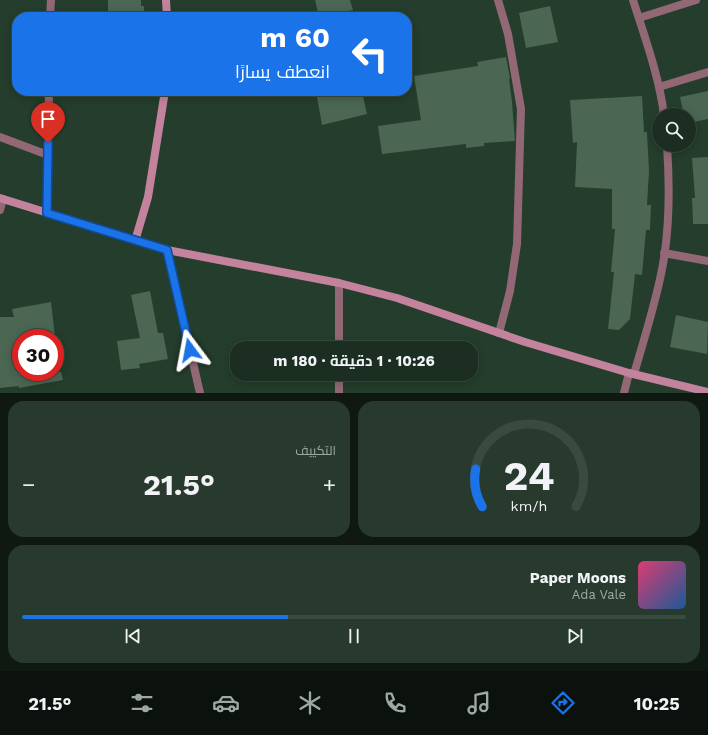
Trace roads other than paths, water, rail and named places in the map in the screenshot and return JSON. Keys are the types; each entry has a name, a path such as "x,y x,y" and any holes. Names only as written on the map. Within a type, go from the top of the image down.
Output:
{"street":[{"path":"50,0 50,12"},
{"path":"166,0 167,12"},
{"path":"498,0 508,34 521,109 517,244 510,291 499,333"},
{"path":"633,0 659,87 663,108"},
{"path":"639,18 696,0"},
{"path":"659,87 708,72"},
{"path":"47,213 49,96"},
{"path":"135,241 148,197 164,96"},
{"path":"0,137 48,156"},
{"path":"624,393 632,373 660,278 668,223 669,178 667,152"},
{"path":"0,210 2,199 167,250 339,283 397,298 499,333 632,373 708,392"},
{"path":"167,250 198,393"},
{"path":"664,253 708,261"},
{"path":"339,283 339,341"},
{"path":"339,381 339,393"}]}
